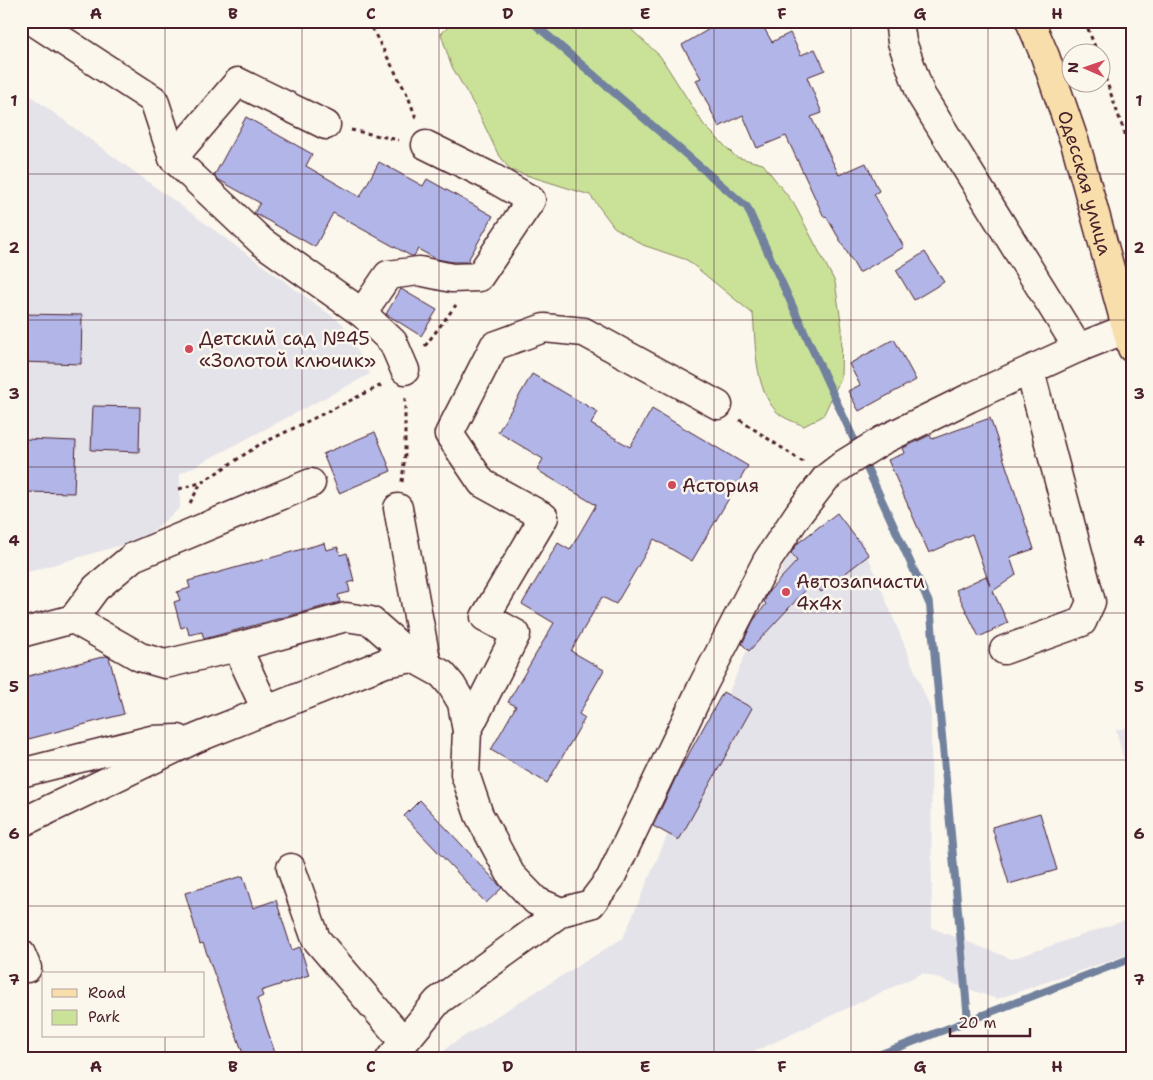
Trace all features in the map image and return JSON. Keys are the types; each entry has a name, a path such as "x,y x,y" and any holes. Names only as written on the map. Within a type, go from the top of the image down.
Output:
{"main road":[{"name":"Одесская улица","path":"1030,21 1045,56 1077,149 1129,338"}],"street":[{"path":"33,21 154,100 173,158 262,242 362,312 393,342 405,370"},
{"path":"898,21 902,42 921,95 1078,348"},
{"path":"173,158 238,82 326,125"},
{"path":"362,312 388,274 419,271 452,278 479,277 531,200 491,177 426,145"},
{"path":"467,731 516,634 485,617 544,517 482,483 449,434 494,346 544,328 584,332 718,405"},
{"path":"291,868 316,938 397,1050 438,1001 562,912 591,904 610,879 703,685 767,561 799,513 835,471 883,440 1078,348 1129,338"},
{"path":"1004,650 1082,622 1091,602 1030,370"},
{"path":"21,633 74,619 96,588 133,557 312,483"},
{"path":"398,508 420,622 420,662"},
{"path":"74,619 140,657 165,664 237,647 346,617 371,621 420,662 442,674 452,686 462,703 467,731 465,774 479,815 511,875 536,901 562,912"},
{"path":"237,647 266,710"},
{"path":"21,823 197,738 266,710 385,664 420,662"},
{"path":"21,773 151,740 197,738"}],"path":[{"path":"368,21 408,96 426,145"},
{"path":"1085,21 1093,42"},
{"path":"1110,91 1132,154"},
{"path":"326,125 426,145"},
{"path":"180,489 201,483 259,445 385,383 405,370 479,277"},
{"path":"398,508 405,454 405,370"},
{"path":"718,405 835,471"},
{"path":"170,541 201,483"}],"shaded area":[{"name":"Детский сад №45 «Золотой ключик»","path":"21,89 343,324 370,374 180,474 180,508 143,539 21,574"},
{"path":"861,539 931,710 932,928 1012,959 1132,918 1132,953 997,999 923,973 738,1059 436,1059 450,1045 623,938 788,555"},
{"path":"1132,726 1132,790 1116,730"}],"green space":[{"path":"454,21 622,21 660,56 704,125 736,157 763,164 794,204 835,282 842,328 841,378 823,416 804,426 785,418 776,411 769,401 760,378 757,365 753,314 687,260 643,245 614,227 590,195 510,170 497,152 478,112 451,65 441,34"}],"building":[{"path":"723,21 760,21 772,42 790,33 801,55 815,49 825,70 807,77 822,113 811,117 839,175 866,163 879,191 874,194 904,247 859,273 826,216 824,217 786,136 757,148 743,115 719,127 696,80 701,78 682,45"},
{"path":"246,117 312,154 306,166 360,197 379,162 423,186 427,179 493,216 467,262 436,259 418,249 414,256 411,256 333,213 315,247 254,213 260,203 214,176"},
{"path":"925,252 944,282 914,300 896,270"},
{"path":"401,289 437,310 421,336 386,314"},
{"path":"21,314 82,315 81,364 21,362"},
{"path":"894,339 916,380 859,411 848,391 860,385 849,364"},
{"path":"532,374 598,412 591,424 630,447 652,409 748,466 692,561 654,539 616,604 602,597 571,651 604,670 579,714 585,718 547,783 491,750 516,706 508,702 554,623 522,604 558,543 570,550 596,505 537,470 543,459 498,432"},
{"path":"93,406 140,407 139,452 91,450"},
{"path":"990,418 1034,549 1010,557 1016,575 993,591 1008,623 979,637 956,590 986,576 990,586 972,534 929,553 888,460 905,453 903,448 930,435 932,439"},
{"path":"375,432 391,471 339,493 323,454"},
{"path":"25,439 76,441 74,493 23,492"},
{"path":"837,513 869,555 821,592 813,582 749,651 742,644 753,621 766,604 764,602 769,591 797,561 791,553 798,543"},
{"path":"324,543 326,550 338,547 340,555 347,553 354,581 348,583 350,592 338,595 340,602 204,639 202,632 189,635 187,626 181,628 174,602 180,600 177,592 190,588 188,581"},
{"path":"106,656 109,657 124,714 21,741 21,678"},
{"path":"723,692 752,708 679,840 653,826 676,777"},
{"path":"420,800 502,888 486,903 404,816"},
{"path":"1040,813 1057,870 1009,884 992,827"},
{"path":"243,876 253,908 276,900 292,950 300,947 309,975 261,991 263,996 257,999 277,1059 245,1059 203,943 200,944 185,893"}],"waterway":[{"path":"531,21 747,207 930,605 968,1020"},
{"path":"868,1059 1132,958"}],"place":[{"name":"Детский сад №45 «Золотой ключик»","path":"189,349"},
{"name":"Астория","path":"672,485"},
{"name":"Автозапчасти 4х4х","path":"786,592"}]}
